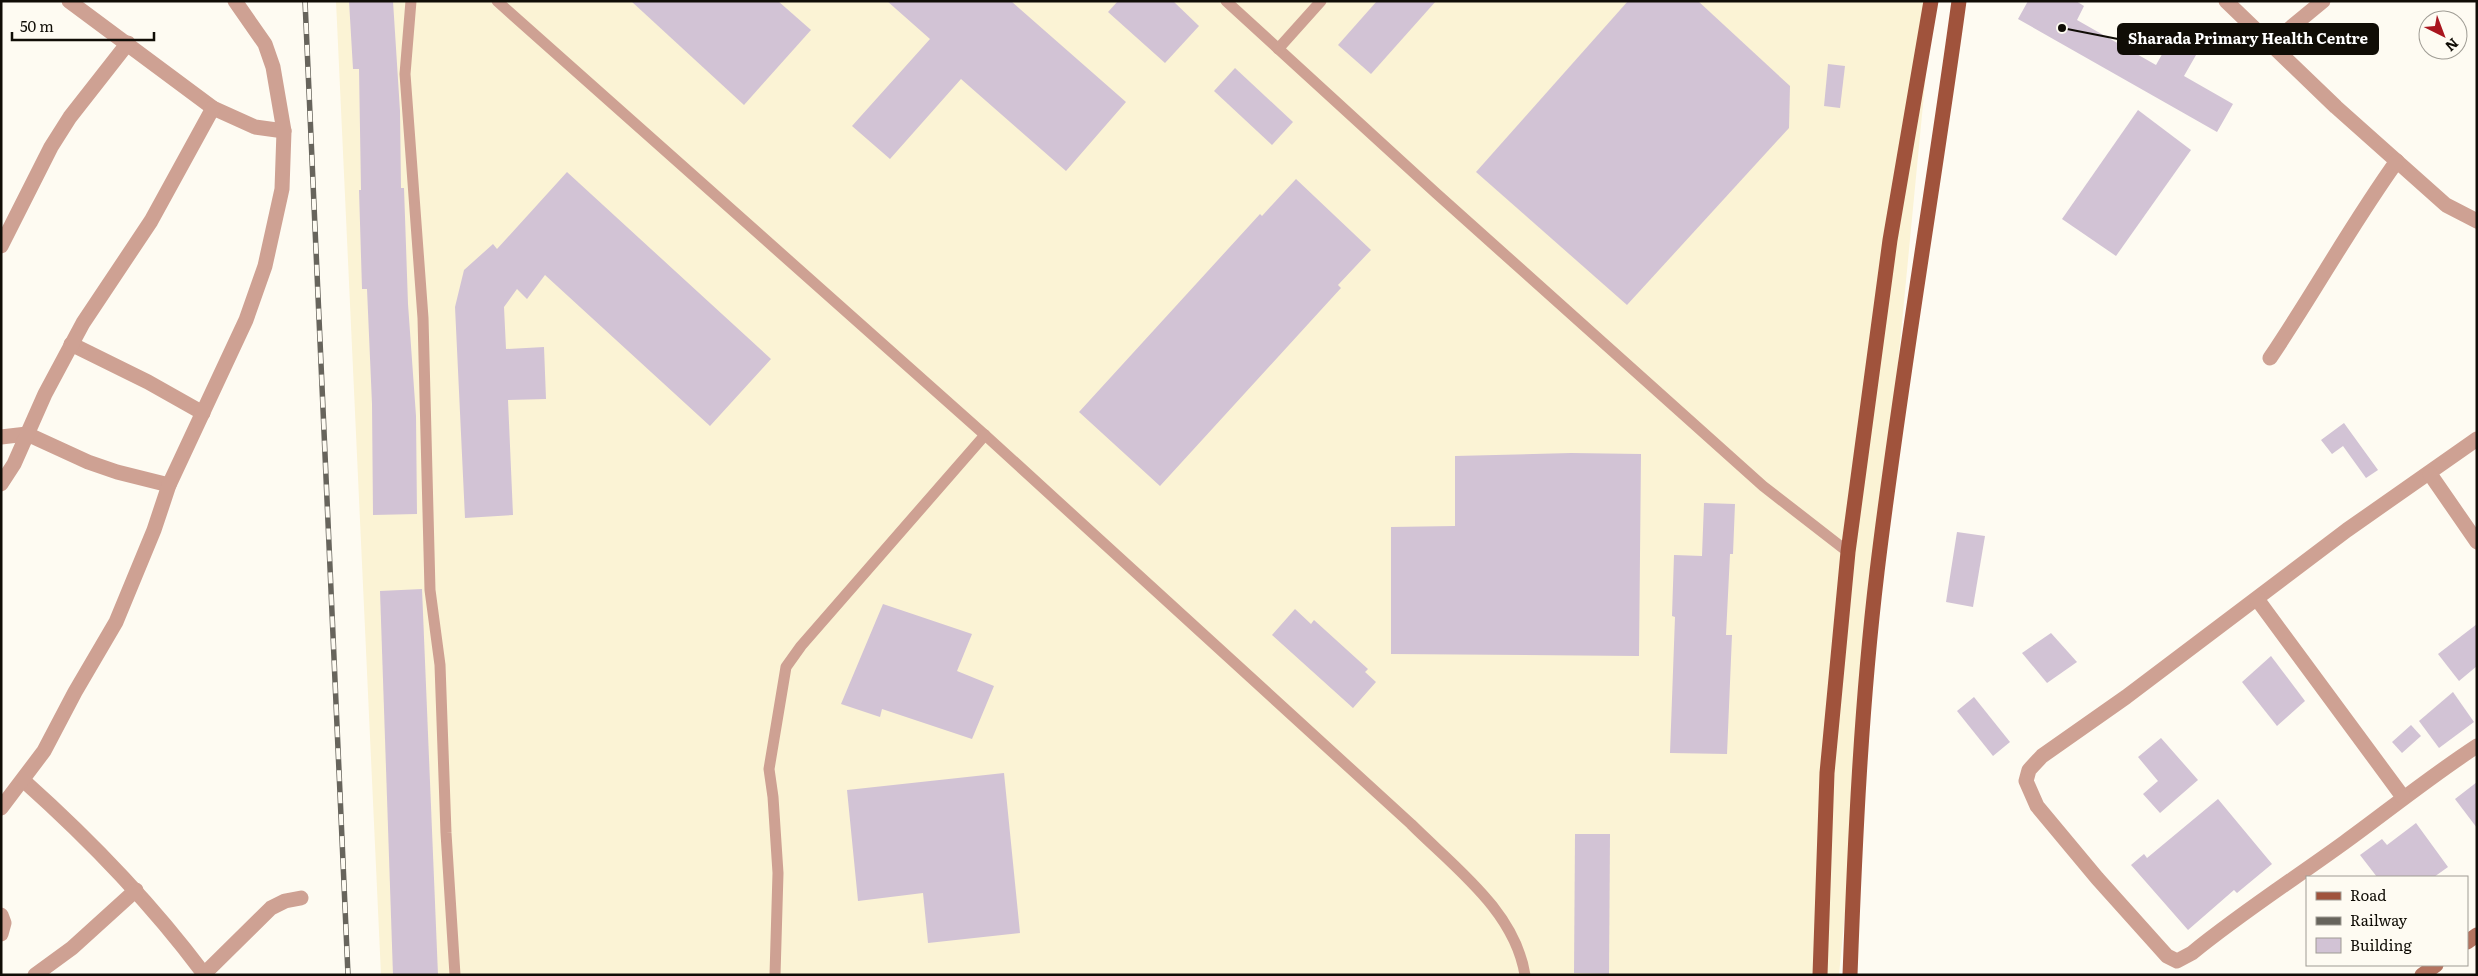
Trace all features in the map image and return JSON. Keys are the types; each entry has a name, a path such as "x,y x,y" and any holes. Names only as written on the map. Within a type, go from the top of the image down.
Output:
{"main road":[{"path":"1820,975 1827,773 1848,552 1890,240 1931,1"},
{"path":"1850,975 1853,849 1859,750 1877,571 1914,299 1959,1"}],"street":[{"path":"69,1 213,108 255,127 284,131"},
{"path":"3,803 24,781 44,751 74,692 118,617 154,530 168,485 204,413 246,320 265,266 282,189 284,131 273,67 265,44 235,1"},
{"path":"2226,1 2336,107 2446,205 2477,221"},
{"path":"2271,44 2306,6 2323,1"},
{"path":"1,246 5,228 51,147 70,117 128,43"},
{"path":"1,484 14,464 26,434 71,344 108,283 151,221 213,108"},
{"path":"2270,358 2306,306 2336,250 2396,161"},
{"path":"71,344 148,382 204,413"},
{"path":"1,437 26,434 103,467 168,485"},
{"path":"2477,439 2430,474 2347,530 2257,599 2033,763 2026,775 2026,782 2037,806 2096,878 2160,949 2171,959 2177,961 2192,953 2289,880 2477,746"},
{"path":"2430,474 2477,542"},
{"path":"2257,599 2404,797"},
{"path":"24,781 56,810 136,890 204,974 271,908 285,901 301,898"},
{"path":"35,975 72,948 136,890"},
{"path":"1,915 4,923 1,934"},
{"path":"2422,975 2435,966"}],"lane":[{"path":"411,1 405,74 422,318 430,590 440,665 446,833 455,975"},
{"path":"497,1 985,435 1411,824 1478,891 1505,922 1521,957 1525,975"},
{"path":"1226,1 1756,479 1848,552"},
{"path":"1278,49 1321,1"},
{"path":"775,975 778,873 773,797 769,769 786,667 801,646 985,435"}],"shaded area":[{"path":"336,1 1933,1 1839,975 381,975"}],"building":[{"path":"349,1 393,1 400,111 401,188 404,188 408,304 416,416 417,514 373,515 372,404 367,289 362,289 359,190 361,190 359,69 353,69"},
{"path":"631,1 778,1 811,30 744,105"},
{"path":"887,1 1011,1 1126,102 1066,171 961,79 890,159 852,126 930,39"},
{"path":"1118,1 1173,1 1199,26 1165,63 1108,12"},
{"path":"1377,1 1436,1 1371,74 1338,45"},
{"path":"1628,1 1698,1 1790,86 1789,128 1627,305 1476,172"},
{"path":"2028,1 2076,1 2084,6 2077,20 2156,65 2178,26 2204,41 2184,76 2233,104 2217,132 2018,19"},
{"path":"1828,64 1845,66 1840,108 1824,106"},
{"path":"1235,68 1293,122 1272,145 1214,91"},
{"path":"2138,110 2191,150 2116,256 2062,219"},
{"path":"567,172 771,359 710,426 545,275 527,299 517,289 504,307 506,349 544,347 546,399 508,400 513,515 465,518 455,307 464,270 493,244 497,249"},
{"path":"1296,179 1371,250 1338,285 1341,288 1160,486 1079,412 1260,214 1262,216"},
{"path":"2344,423 2378,470 2366,478 2343,446 2332,454 2321,440"},
{"path":"1571,453 1641,454 1639,656 1391,654 1391,527 1455,526 1455,456"},
{"path":"1704,503 1735,504 1733,554 1730,554 1726,635 1732,635 1727,754 1670,753 1675,617 1672,616 1674,555 1702,556"},
{"path":"1957,532 1985,536 1973,607 1946,602"},
{"path":"422,589 438,975 393,975 380,591"},
{"path":"883,604 972,634 957,671 994,686 972,739 882,709 880,717 841,704"},
{"path":"1295,609 1311,624 1314,620 1368,669 1365,672 1376,682 1353,708 1272,635"},
{"path":"2477,624 2477,666 2459,681 2438,654"},
{"path":"2051,633 2077,662 2047,683 2022,653"},
{"path":"2271,656 2305,701 2277,726 2242,682"},
{"path":"2453,692 2474,722 2439,748 2419,721"},
{"path":"1974,697 2010,742 1993,756 1957,711"},
{"path":"2411,725 2421,736 2402,753 2392,742"},
{"path":"2161,738 2198,780 2160,813 2143,794 2158,781 2138,757"},
{"path":"1004,773 1020,933 928,943 923,893 858,901 847,790"},
{"path":"2477,782 2477,828 2455,799"},
{"path":"2218,799 2272,864 2237,893 2234,890 2188,930 2131,865 2144,854 2147,858"},
{"path":"2416,823 2448,867 2435,876 2376,876 2360,855 2382,839 2387,845"},
{"path":"1575,834 1610,834 1609,974 1574,973"}],"railway":[{"path":"305,1 348,975"}],"place":[{"name":"Sharada Primary Health Centre","path":"2062,28"}]}
